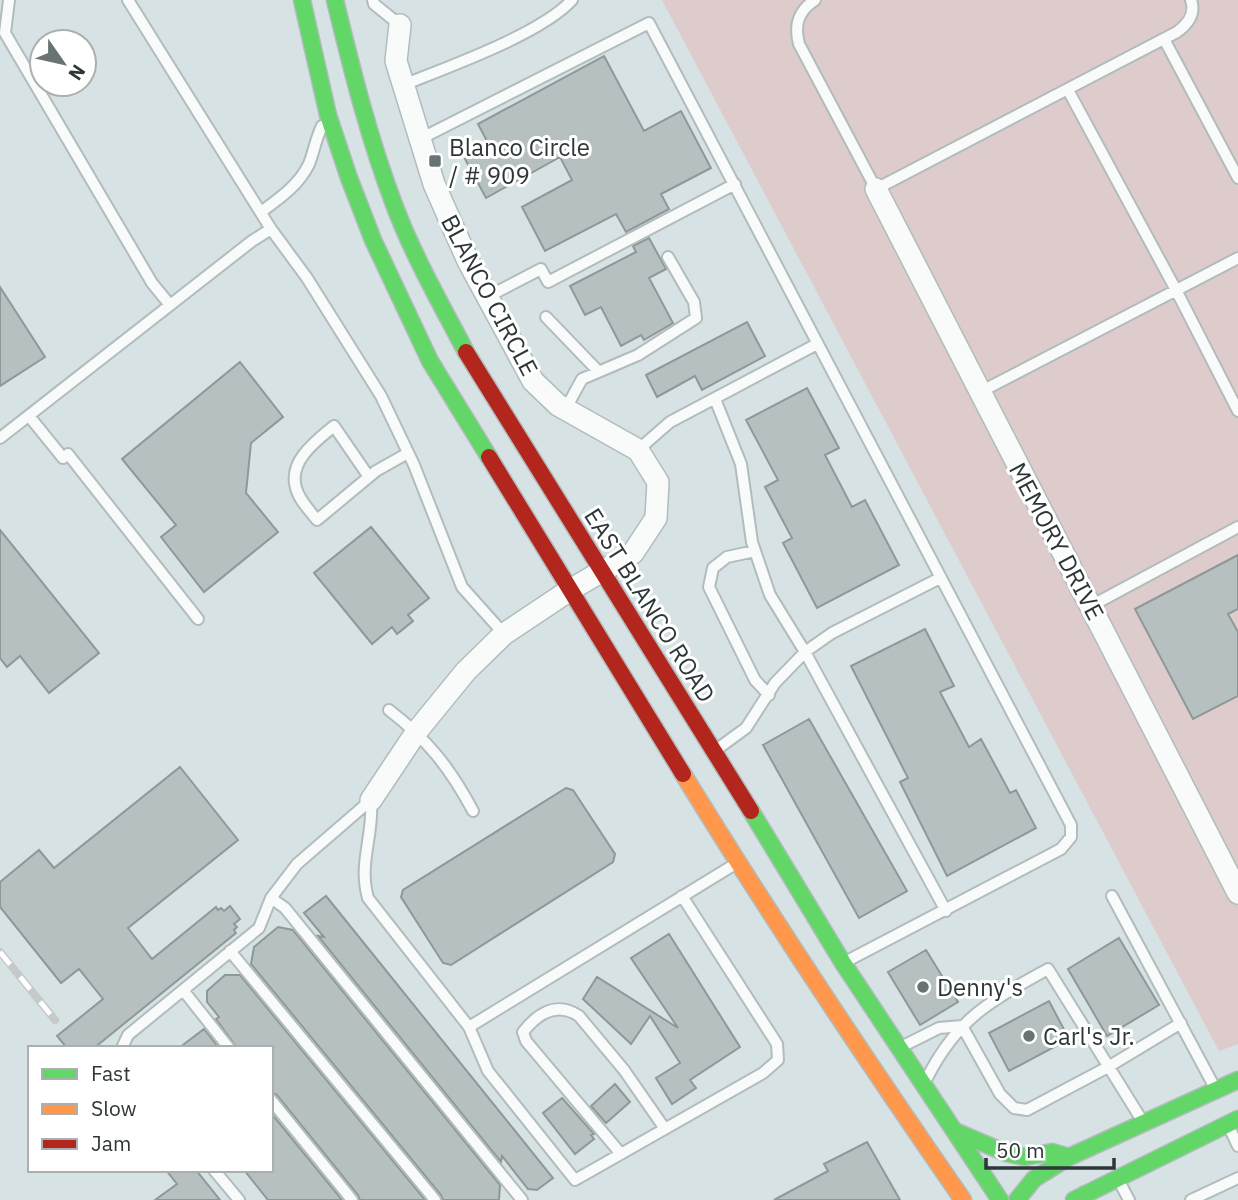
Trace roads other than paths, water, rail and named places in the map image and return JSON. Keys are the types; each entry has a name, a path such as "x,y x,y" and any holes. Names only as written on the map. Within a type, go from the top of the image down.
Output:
{"main road":[{"path":"302,0 327,114 370,235 424,350 737,863 859,1050 963,1200"},
{"name":"EAST BLANCO ROAD","path":"335,0 359,102 395,208 428,282 479,375 715,751 843,962 1000,1200"},
{"path":"1017,1200 1034,1179 1069,1157 1238,1080"},
{"path":"1080,1198 1233,1121"},
{"path":"957,1132 1006,1153 1025,1157 1052,1152 1069,1157"}],"street":[{"name":"BLANCO CIRCLE","path":"371,800 417,732 466,671 504,634 570,590 633,553 656,518 658,482 638,450 565,410 533,381 487,296 434,184 395,56 400,24"},
{"name":"MEMORY DRIVE","path":"876,189 1238,893"}],"lane":[{"path":"9,0 5,33 152,283 170,305"},
{"path":"128,0 271,229 307,278 381,396 408,453 462,587 504,634"},
{"path":"373,0 374,4 400,24"},
{"path":"403,85 528,31 562,11 572,0"},
{"path":"815,0 799,15 796,25 799,44 876,189 1164,39 1185,26 1190,19 1193,12 1191,0"},
{"path":"420,139 649,23 1071,825 1071,837 1061,849 946,911 843,962"},
{"path":"1164,39 1238,178"},
{"path":"1068,90 1238,411"},
{"path":"261,212 301,178 327,114"},
{"path":"487,296 541,269 548,282 735,184"},
{"path":"0,438 252,241 271,229"},
{"path":"565,410 582,379 638,355 696,318 694,302 668,257"},
{"path":"979,392 1238,258"},
{"path":"546,317 598,371"},
{"path":"638,450 670,422 817,344"},
{"path":"715,399 741,464 755,551 770,595 805,652 946,911"},
{"path":"29,416 66,456 198,619"},
{"path":"369,477 334,426 305,450 294,472 296,488 317,520 369,477 408,453"},
{"path":"1091,606 1238,527"},
{"path":"755,551 727,557 720,562 713,568 709,587 755,680 769,695"},
{"path":"715,751 746,728 775,683 805,652 832,633 940,578"},
{"path":"390,710 417,732 454,775 473,811"},
{"path":"371,800 372,814 363,880 368,898 469,1027 488,1072 575,1180 763,1073 778,1060 776,1044 682,896"},
{"path":"123,1046 128,1035 259,928 271,898 297,864 371,800"},
{"path":"469,1027 737,863"},
{"path":"1112,896 1217,1090"},
{"path":"271,898 294,919 522,1200"},
{"path":"230,951 435,1200"},
{"path":"925,1084 939,1054 962,1026 987,1003 1048,969 1143,1122"},
{"path":"183,990 227,1046"},
{"path":"621,1154 526,1041 523,1032 531,1020 558,1007 579,1016 624,1070 665,1129"},
{"path":"962,1026 1000,1094 1014,1108 1027,1110 1108,1067 1181,1023"},
{"path":"899,1048 939,1028 962,1026"},
{"path":"273,1102 352,1200"},
{"path":"1233,1121 1238,1146"},
{"path":"216,1172 239,1200"},
{"path":"1117,1178 1129,1200"},
{"path":"1191,1200 1238,1178"}],"railway":[{"path":"0,952 55,1020"}],"place":[{"name":"Blanco Circle / # 909","path":"435,161"},
{"name":"Denny's","path":"923,987"},
{"name":"Carl's Jr.","path":"1029,1036"}]}
